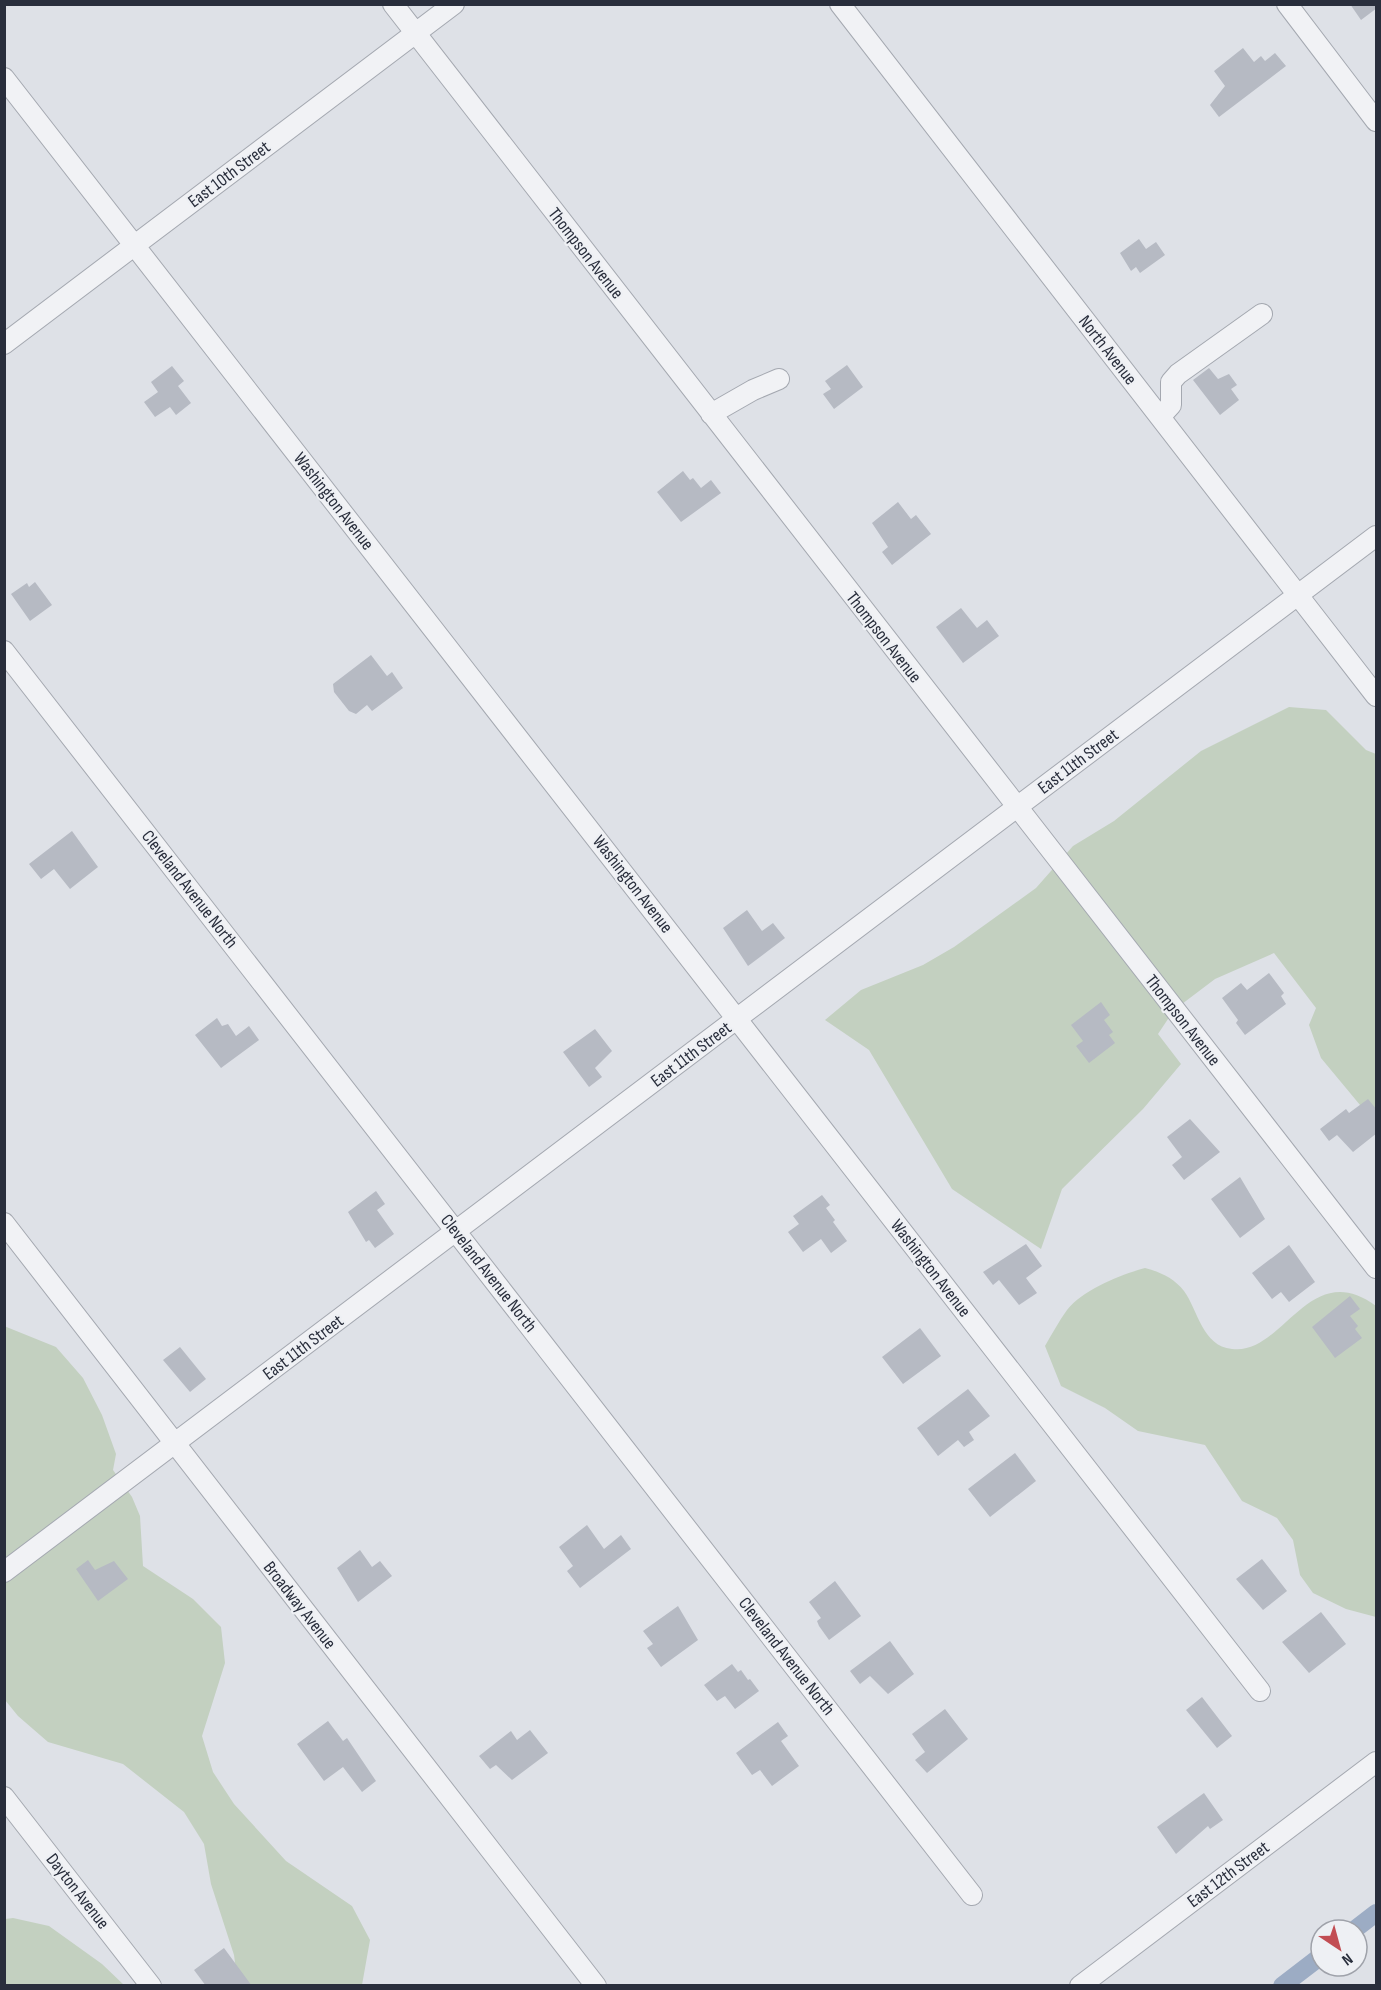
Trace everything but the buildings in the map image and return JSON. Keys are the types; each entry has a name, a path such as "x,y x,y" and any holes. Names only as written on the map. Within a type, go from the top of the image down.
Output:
{"street":[{"name":"Thompson Avenue","path":"393,4 1377,1268"},
{"name":"East 10th Street","path":"4,344 454,4"},
{"name":"North Avenue","path":"840,4 1377,696"},
{"path":"1287,4 1377,121"},
{"name":"Washington Avenue","path":"4,78 1260,1691"},
{"path":"1160,417 1171,405 1171,382 1178,374 1262,314"},
{"path":"711,414 753,390 778,379"},
{"name":"East 11th Street","path":"4,1572 1377,537"},
{"name":"Cleveland Avenue North","path":"4,651 972,1895"},
{"name":"Broadway Avenue","path":"4,1224 596,1986"},
{"name":"East 12th Street","path":"1080,1986 1377,1762"},
{"name":"Dayton Avenue","path":"4,1797 151,1986"}],"green space":[{"path":"1289,707 1326,710 1366,750 1376,754 1376,1131 1365,1111 1321,1058 1309,1025 1316,1008 1274,953 1215,979 1174,1010 1158,1034 1181,1064 1143,1109 1062,1189 1041,1249 952,1189 869,1050 825,1020 861,990 923,965 954,947 1036,888 1073,846 1114,821 1201,751"},
{"path":"1145,1268 1176,1282 1189,1299 1207,1334 1222,1346 1232,1349 1250,1347 1267,1338 1314,1299 1332,1293 1353,1294 1376,1306 1376,1617 1346,1609 1313,1593 1300,1575 1293,1540 1277,1518 1242,1501 1205,1445 1138,1431 1105,1408 1061,1386 1045,1346 1067,1310 1074,1302 1093,1289"},
{"path":"4,1326 56,1347 83,1378 102,1415 116,1454 113,1470 132,1497 140,1516 143,1566 193,1599 221,1627 225,1663 202,1736 213,1772 234,1804 286,1861 352,1906 370,1940 362,1985 238,1985 234,1955 211,1884 204,1844 184,1812 123,1764 48,1742 18,1716 5,1700"},
{"path":"13,1918 49,1926 102,1964 124,1985 5,1985 5,1919"}],"waterway":[{"path":"1369,1918 1376,1913"},
{"path":"1282,1986 1309,1965"}]}
